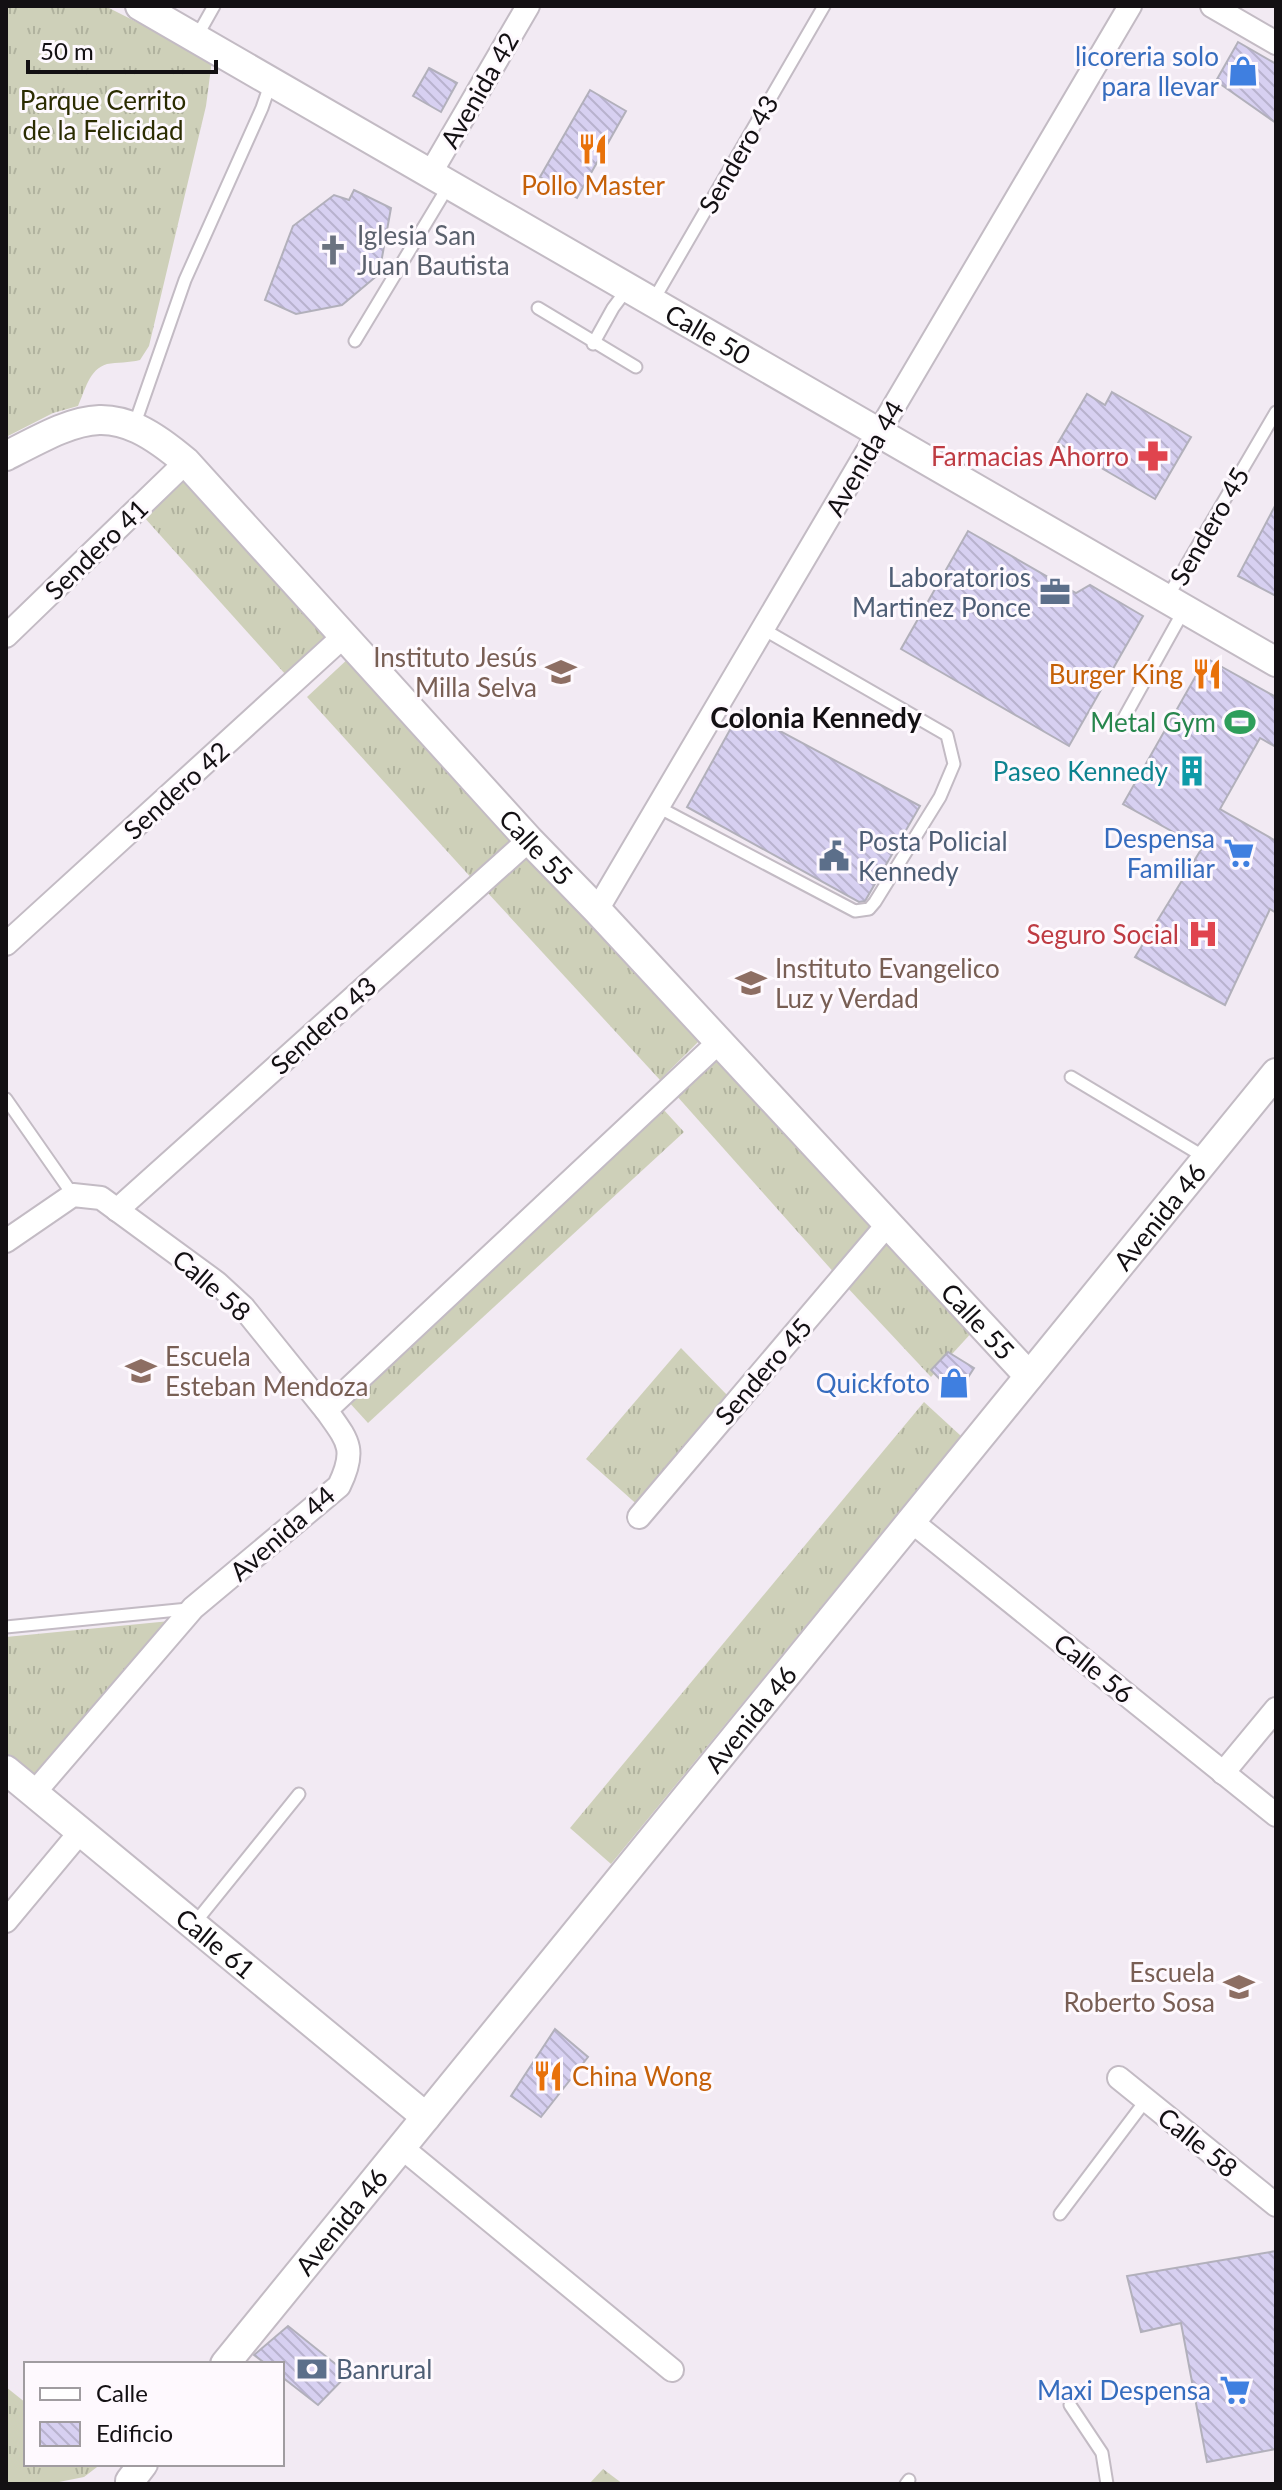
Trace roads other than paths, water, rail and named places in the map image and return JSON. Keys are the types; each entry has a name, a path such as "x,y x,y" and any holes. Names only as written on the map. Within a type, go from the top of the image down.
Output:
{"street":[{"name":"Calle 50","path":"140,6 1276,662"},
{"name":"Avenida 42","path":"440,179 528,6"},
{"name":"Avenida 44","path":"597,910 1130,6"},
{"path":"1212,6 1276,43"},
{"name":"Calle 55","path":"6,456 58,429 87,419 111,420 133,426 162,442 186,462 529,840 1029,1376"},
{"name":"Sendero 41","path":"6,636 186,462"},
{"name":"Sendero 42","path":"6,944 345,635"},
{"name":"Sendero 43","path":"117,1210 529,840"},
{"path":"326,1410 719,1042"},
{"name":"Avenida 46","path":"227,2362 1276,1073"},
{"path":"6,1241 73,1195"},
{"name":"Calle 58","path":"73,1195 101,1198 217,1283 234,1299 326,1410"},
{"name":"Sendero 45","path":"639,1517 887,1225"},
{"name":"Avenida 44","path":"34,1793 193,1608 339,1486 349,1464 346,1439 326,1410"},
{"name":"Calle 56","path":"911,1521 1276,1815"},
{"path":"1223,1773 1276,1709"},
{"name":"Calle 61","path":"6,1770 426,2117"},
{"path":"6,1921 81,1831"},
{"name":"Calle 58","path":"1119,2078 1276,2205"},
{"path":"401,2147 672,2370"},
{"path":"130,2484 141,2466"}],"lane":[{"path":"196,38 214,6"},
{"name":"Sendero 43","path":"593,344 613,308 640,295 824,6"},
{"path":"133,426 185,280 271,82"},
{"path":"355,341 440,179"},
{"path":"538,308 593,344 636,367"},
{"name":"Sendero 45","path":"1124,718 1176,604 1276,412"},
{"path":"658,807 855,911 869,909 875,902 940,797 954,764 947,735 763,629"},
{"path":"1071,1077 1206,1158"},
{"path":"6,1099 73,1195"},
{"path":"6,1627 193,1608"},
{"path":"193,1924 299,1794"},
{"path":"1060,2214 1146,2100"},
{"path":"1070,2405 1102,2453 1107,2484"}],"place":[{"name":"licoreria solo para llevar","path":"1243,71"},
{"name":"Pollo Master","path":"593,149"},
{"name":"Iglesia San Juan Bautista","path":"333,250"},
{"name":"Farmacias Ahorro","path":"1153,456"},
{"name":"Laboratorios Martinez Ponce","path":"1055,592"},
{"name":"Instituto Jesús Milla Selva","path":"561,672"},
{"name":"Burger King","path":"1207,674"},
{"name":"Metal Gym","path":"1240,722"},
{"name":"Paseo Kennedy","path":"1192,771"},
{"name":"Despensa Familiar","path":"1239,853"},
{"name":"Posta Policial Kennedy","path":"834,856"},
{"name":"Seguro Social","path":"1203,934"},
{"name":"Instituto Evangelico Luz y Verdad","path":"751,983"},
{"name":"Escuela Esteban Mendoza","path":"141,1371"},
{"name":"Quickfoto","path":"954,1383"},
{"name":"Escuela Roberto Sosa","path":"1239,1987"},
{"name":"China Wong","path":"548,2076"},
{"name":"Banrural","path":"312,2369"},
{"name":"Maxi Despensa","path":"1235,2390"}],"district":[{"name":"Colonia Kennedy","path":"816,717"}],"park label":[{"name":"Parque Cerrito de la Felicidad","path":"103,115"}]}
